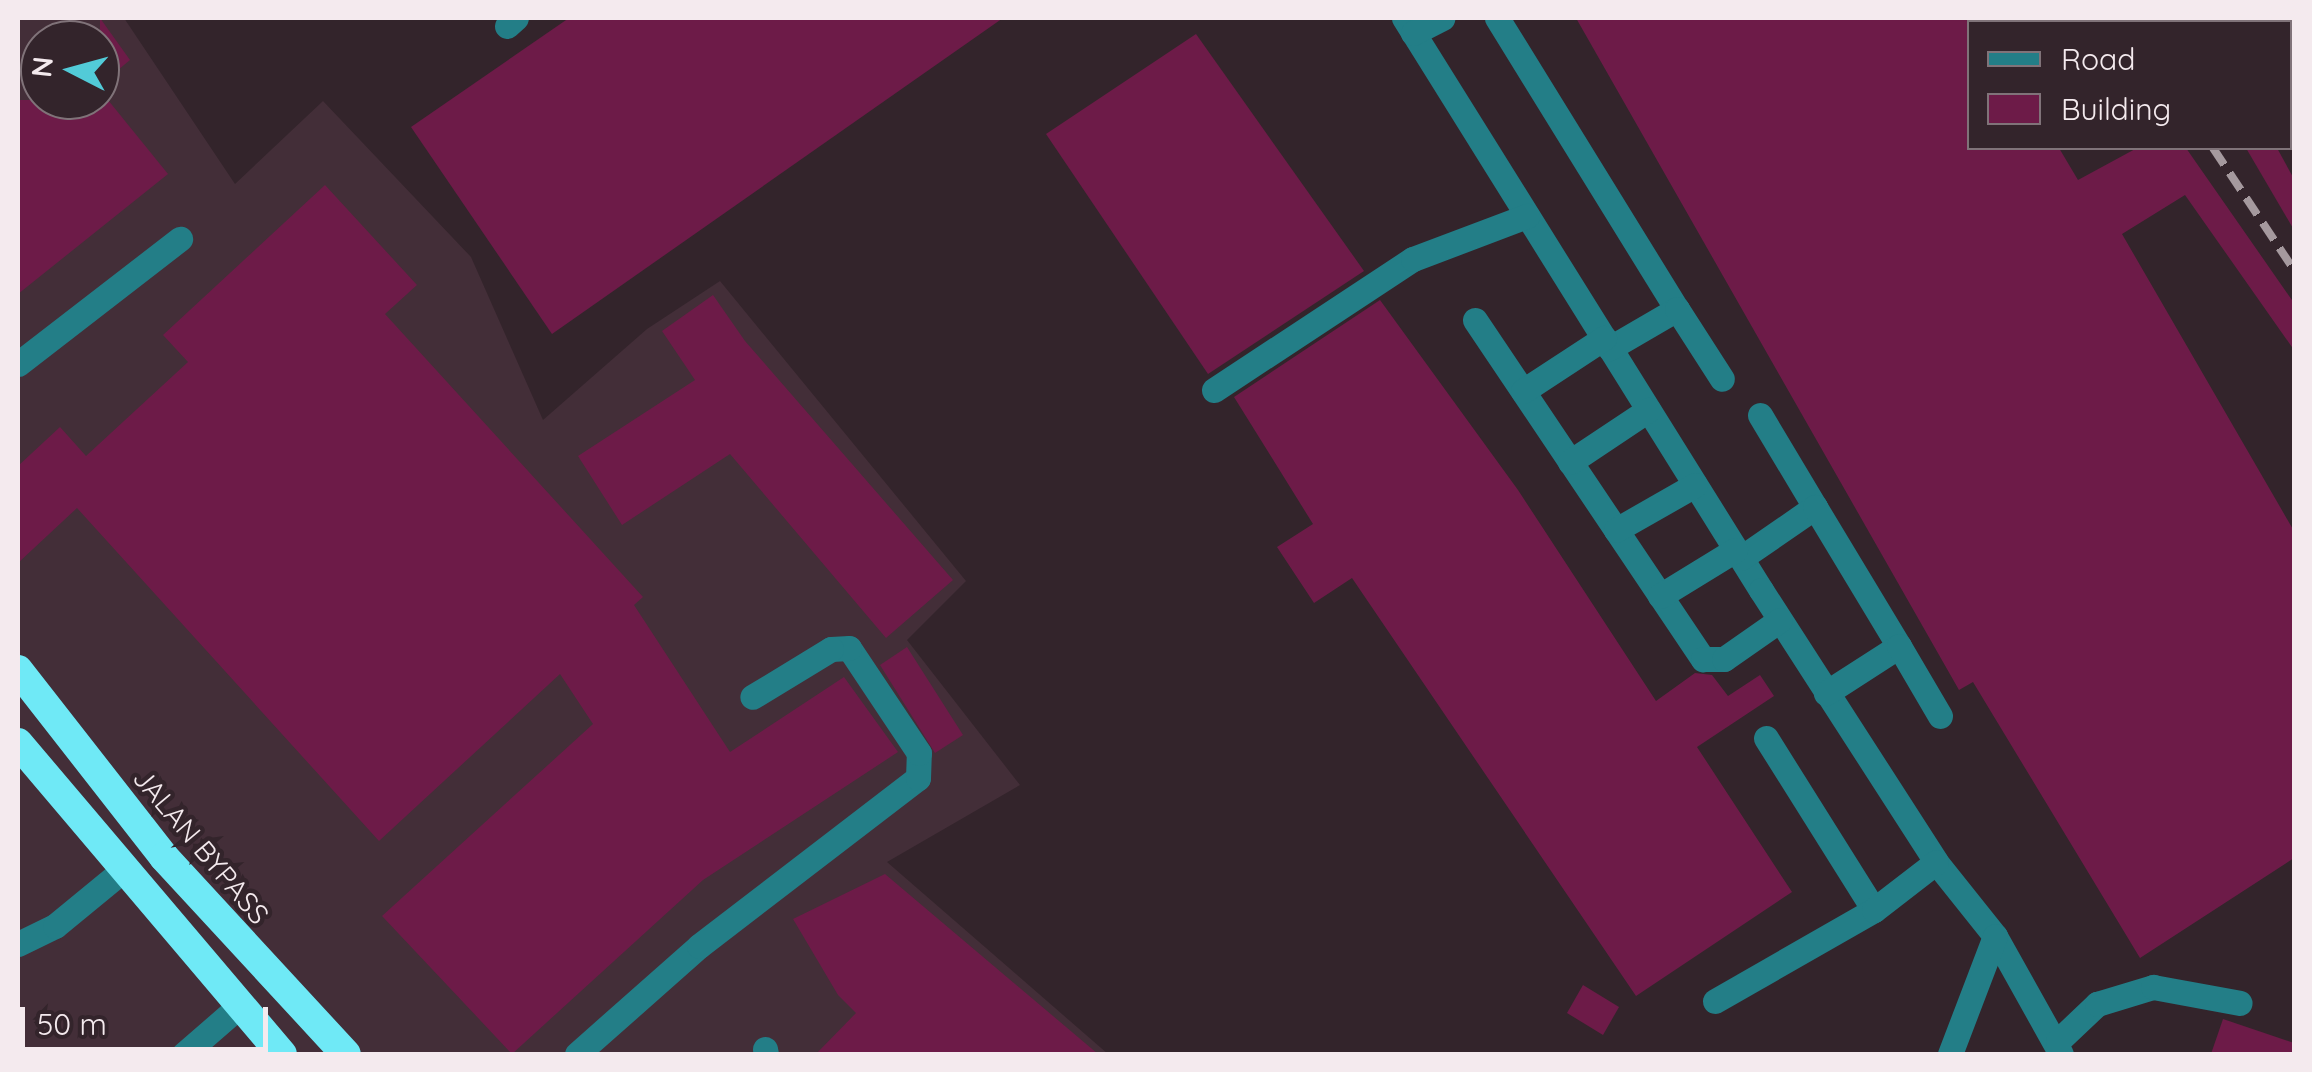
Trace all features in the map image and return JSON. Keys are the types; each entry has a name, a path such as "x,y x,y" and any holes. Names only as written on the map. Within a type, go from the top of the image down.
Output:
{"highway":[{"name":"JALAN BYPASS","path":"18,670 176,870 346,1054"},
{"path":"18,743 122,872 282,1054"}],"lane":[{"path":"1442,18 1408,25 1826,693 1936,862 1995,936 2059,1048 2097,1004 2153,987 2240,1003"},
{"path":"1497,18 1722,380"},
{"path":"1214,390 1414,259 1527,216"},
{"path":"18,364 180,239"},
{"path":"1523,391 1677,308"},
{"path":"1476,320 1703,659 1713,663 1780,620"},
{"path":"1570,462 1648,410"},
{"path":"1760,416 1940,716"},
{"path":"1616,530 1695,485"},
{"path":"1660,596 1815,507"},
{"path":"1826,693 1899,646"},
{"path":"577,1054 699,946 918,778 919,753 849,648 830,649 752,697"},
{"path":"1766,738 1874,910"},
{"path":"1714,1001 1874,910 1936,862"},
{"path":"18,944 55,926 122,872"},
{"path":"1950,1054 1995,936"},
{"path":"184,1054 238,1006"}],"shaded area":[{"path":"18,18 124,18 235,184 323,101 471,257 543,420 647,329 720,281 966,581 907,640 1020,785 887,862 1108,1054 18,1054"}],"building":[{"path":"569,18 1003,18 552,334 411,127"},
{"path":"1576,18 1970,18 1967,150 2060,150 2078,180 2133,150 2187,150 2294,303 2294,350 2185,195 2122,234 2294,531 2294,858 2140,958 1973,682 1959,690"},
{"path":"1196,34 1364,271 1208,374 1046,134"},
{"path":"120,46 130,60 120,68"},
{"path":"18,100 20,120 120,120 120,115 168,174 18,294"},
{"path":"2247,150 2278,150 2294,179 2294,230"},
{"path":"325,185 417,285 385,314 643,597 634,605 730,752 844,677 898,752 703,880 512,1054 382,916 593,724 560,674 379,841 77,508 18,563 18,466 60,427 86,456 188,362 163,335"},
{"path":"713,295 745,341 953,580 886,638 730,454 622,525 578,456 695,380 662,331"},
{"path":"1380,300 1518,490 1656,701 1695,673 1712,675 1728,696 1760,675 1774,696 1697,747 1792,892 1636,996 1352,578 1314,603 1277,547 1313,524 1234,397"},
{"path":"907,647 963,735 935,753 880,665"},
{"path":"885,874 1098,1054 816,1054 856,1013 838,995 793,919"},
{"path":"1583,985 1619,1007 1603,1035 1567,1013"},
{"path":"2223,1019 2294,1043 2294,1054 2211,1054"}],"railway":[{"path":"2214,150 2294,270"}]}
